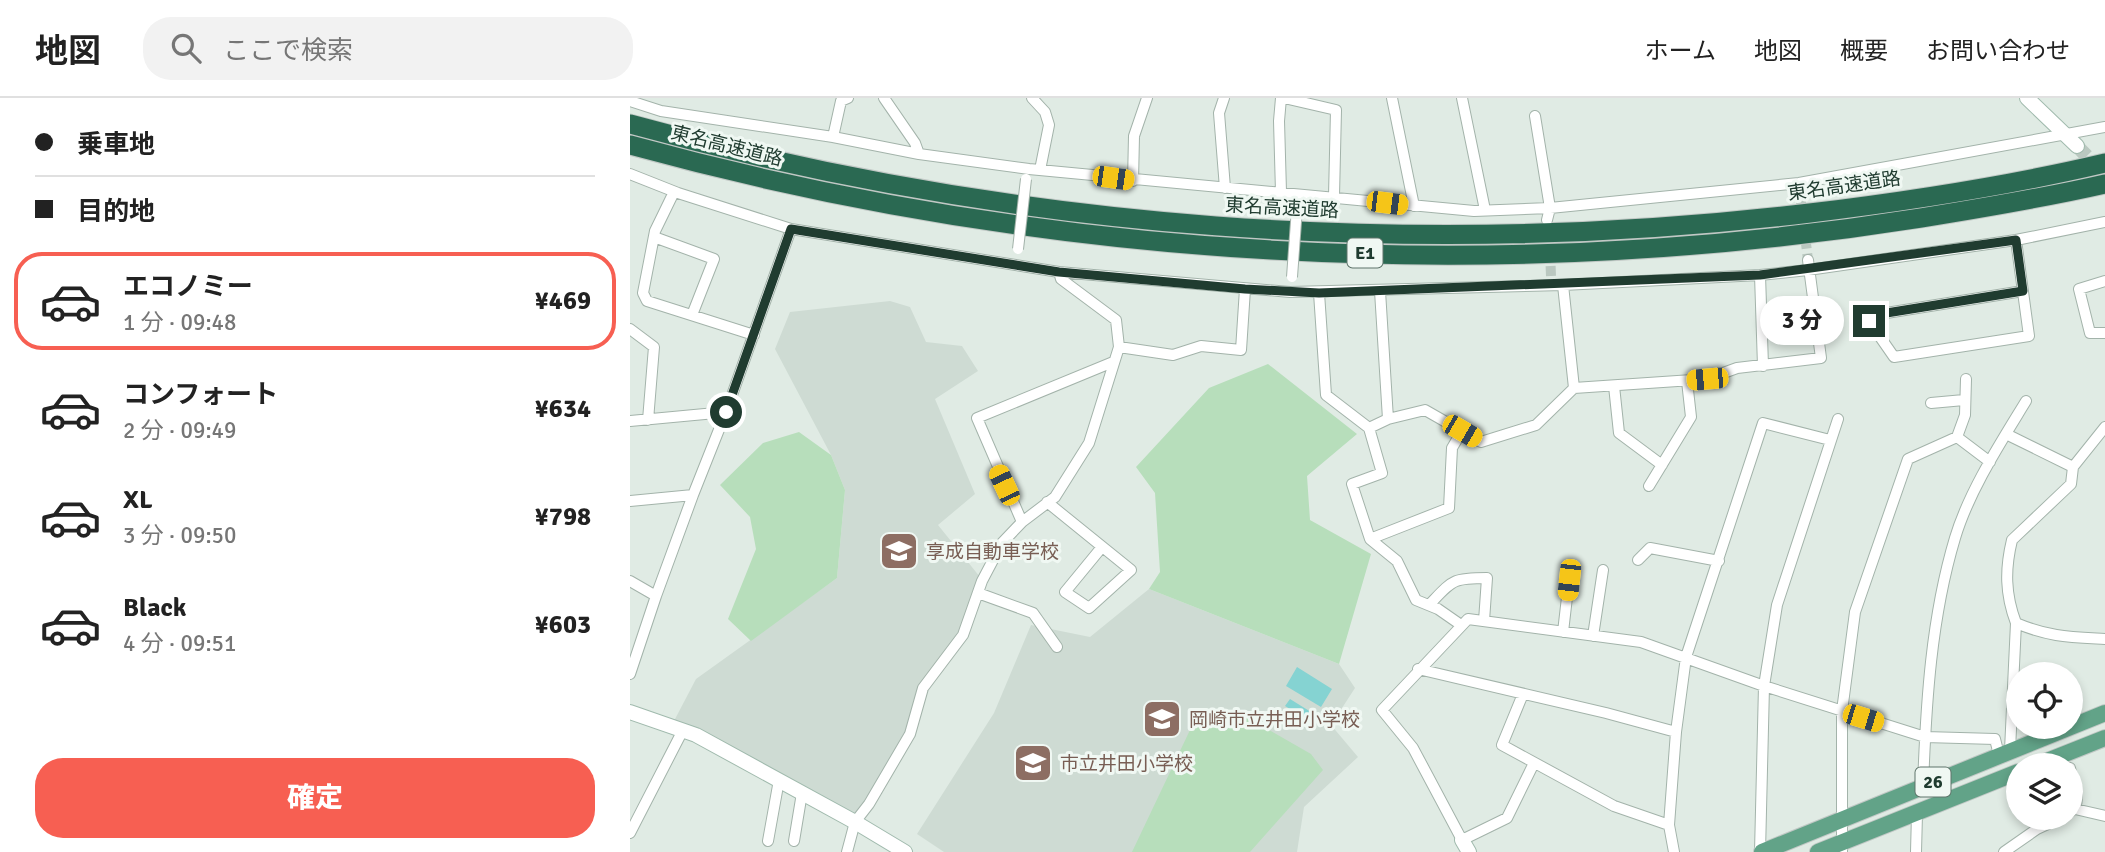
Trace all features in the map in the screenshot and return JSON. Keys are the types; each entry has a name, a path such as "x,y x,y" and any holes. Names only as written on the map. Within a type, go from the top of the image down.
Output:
{"highway":[{"name":"東名高速道路","path":"630,124 693,142 820,170 952,195 1054,210 1261,230 1404,235 1532,234 1748,220 1966,191 2105,163"},
{"name":"東名高速道路","path":"630,145 817,190 1025,226 1221,247 1404,255 1626,250 1750,240 1867,226 2105,184"}],"main road":[{"name":"26","path":"1761,852 2105,713"},
{"path":"2081,753 2105,737"},
{"name":"26","path":"1818,852 1842,847 2006,777"}],"street":[{"path":"833,137 841,102 848,98"},
{"path":"884,98 915,143 919,154"},
{"path":"1018,267 1018,249 1032,173 1049,125 1045,112 1032,98"},
{"path":"1224,98 1219,113 1225,188"},
{"path":"1281,192 1279,121 1282,98 1336,110 1334,196"},
{"path":"1392,98 1414,206"},
{"path":"1462,98 1485,210"},
{"path":"2027,98 2077,146"},
{"path":"1133,181 1134,136 1145,99"},
{"path":"630,101 661,111 833,137 1032,173 1485,210 1550,208 1799,188 2105,127"},
{"path":"1535,116 1550,208 1547,220"},
{"path":"630,174 674,192 791,229 1059,272 1319,293 1550,280 1563,285 1760,275 1808,265 2016,240 2105,222"},
{"path":"674,192 654,237 643,293 647,301 754,335"},
{"path":"1290,292 1296,194"},
{"path":"630,674 692,495 726,412 791,229"},
{"path":"654,237 714,259 692,315"},
{"path":"2016,240 2023,291 2029,337 1894,357 1869,321 1874,315 2023,291"},
{"path":"1369,428 1388,419 1425,410 1481,442 1536,425 1574,388 1707,379 1737,368 1821,358 1808,265"},
{"path":"847,852 855,822 869,804 910,734 923,688 962,635 1002,543 1021,522 1055,497 1089,443 1119,347 1116,320 1061,279 1059,272"},
{"path":"1760,275 1763,366"},
{"path":"2105,281 2079,289 2090,333 2105,333"},
{"path":"1563,285 1574,388"},
{"path":"1119,347 1173,355 1201,346 1241,349 1245,289"},
{"path":"1380,291 1388,419"},
{"path":"1319,293 1326,395 1369,428 1382,473 1352,484 1370,539 1397,561 1416,600 1461,625"},
{"path":"630,329 654,347 648,420"},
{"path":"1021,522 977,418 1113,362"},
{"path":"1842,847 1842,711 1855,612 1908,459 1957,437 1965,415 1966,379"},
{"path":"1649,486 1691,417 1687,381"},
{"path":"1614,386 1619,433 1662,465"},
{"path":"1931,404 1964,400"},
{"path":"1923,786 1935,624 1956,536 1990,462 2026,401"},
{"path":"630,421 726,412"},
{"path":"1761,852 1764,686 1777,605 1838,419"},
{"path":"1674,852 1669,825 1676,732 1686,657 1763,423 1830,440"},
{"path":"2005,753 2016,622 2009,605 2006,570 2012,540 2071,484 2073,467 2105,427"},
{"path":"1370,539 1449,508 1452,448 1462,431"},
{"path":"2006,434 2073,467"},
{"path":"1957,437 1990,462"},
{"path":"630,501 692,495"},
{"path":"1047,502 1131,570 1089,608 1065,592 1102,547"},
{"path":"1638,560 1650,548 1719,561"},
{"path":"1594,636 1603,570"},
{"path":"1429,605 1460,578 1487,579 1483,621"},
{"path":"1563,632 1569,580"},
{"path":"630,581 656,596"},
{"path":"978,593 1033,613 1057,647"},
{"path":"1534,763 1507,818 1465,846 1412,748 1382,710 1468,619 1641,642 1764,686 1925,737 1994,739 2005,753"},
{"path":"2016,622 2040,633 2058,637 2105,639"},
{"path":"1419,669 1676,732"},
{"path":"1523,694 1502,745 1614,806 1669,825"},
{"path":"630,712 683,730 779,780 905,852"},
{"path":"630,833 683,730"},
{"path":"768,841 779,780"},
{"path":"794,841 802,793"},
{"path":"2083,812 2105,816"},
{"path":"1916,852 1917,814"},
{"path":"2004,852 2036,830"}],"shaded area":[{"name":"享成自動車学校","path":"890,301 910,307 926,342 962,346 978,371 935,399 975,494 938,525 980,577 958,633 918,687 907,732 859,818 674,721 696,679 837,578 845,490 831,455 775,349 790,312"},
{"name":"岡崎市立井田小学校","path":"1149,589 1339,664 1355,688 1331,725 1358,757 1304,807 1297,852 944,852 917,834 994,713 1031,625 1090,637"}],"green space":[{"path":"1268,364 1357,434 1307,476 1310,520 1371,554 1339,664 1149,589 1160,572 1155,493 1136,467 1209,388"},
{"path":"799,432 831,455 845,490 837,578 751,641 728,619 756,549 750,517 720,485 763,443"},
{"path":"1236,711 1311,754 1323,770 1250,852 1132,852 1190,730"}],"water":[{"path":"1297,667 1332,689 1321,707 1286,686"},
{"path":"1290,699 1319,717 1315,724 1285,706"}],"tunnel":[{"path":"2077,146 2105,175"},
{"path":"1800,194 1808,260"},
{"path":"1550,251 1551,276"}],"place":[{"name":"享成自動車学校","path":"899,551"},
{"name":"岡崎市立井田小学校","path":"1162,719"},
{"name":"市立井田小学校","path":"1033,763"}],"route":[{"path":"726,412 791,229 1059,272 1319,293 1760,275 2016,240 2023,291 1874,315 1869,321"}]}
